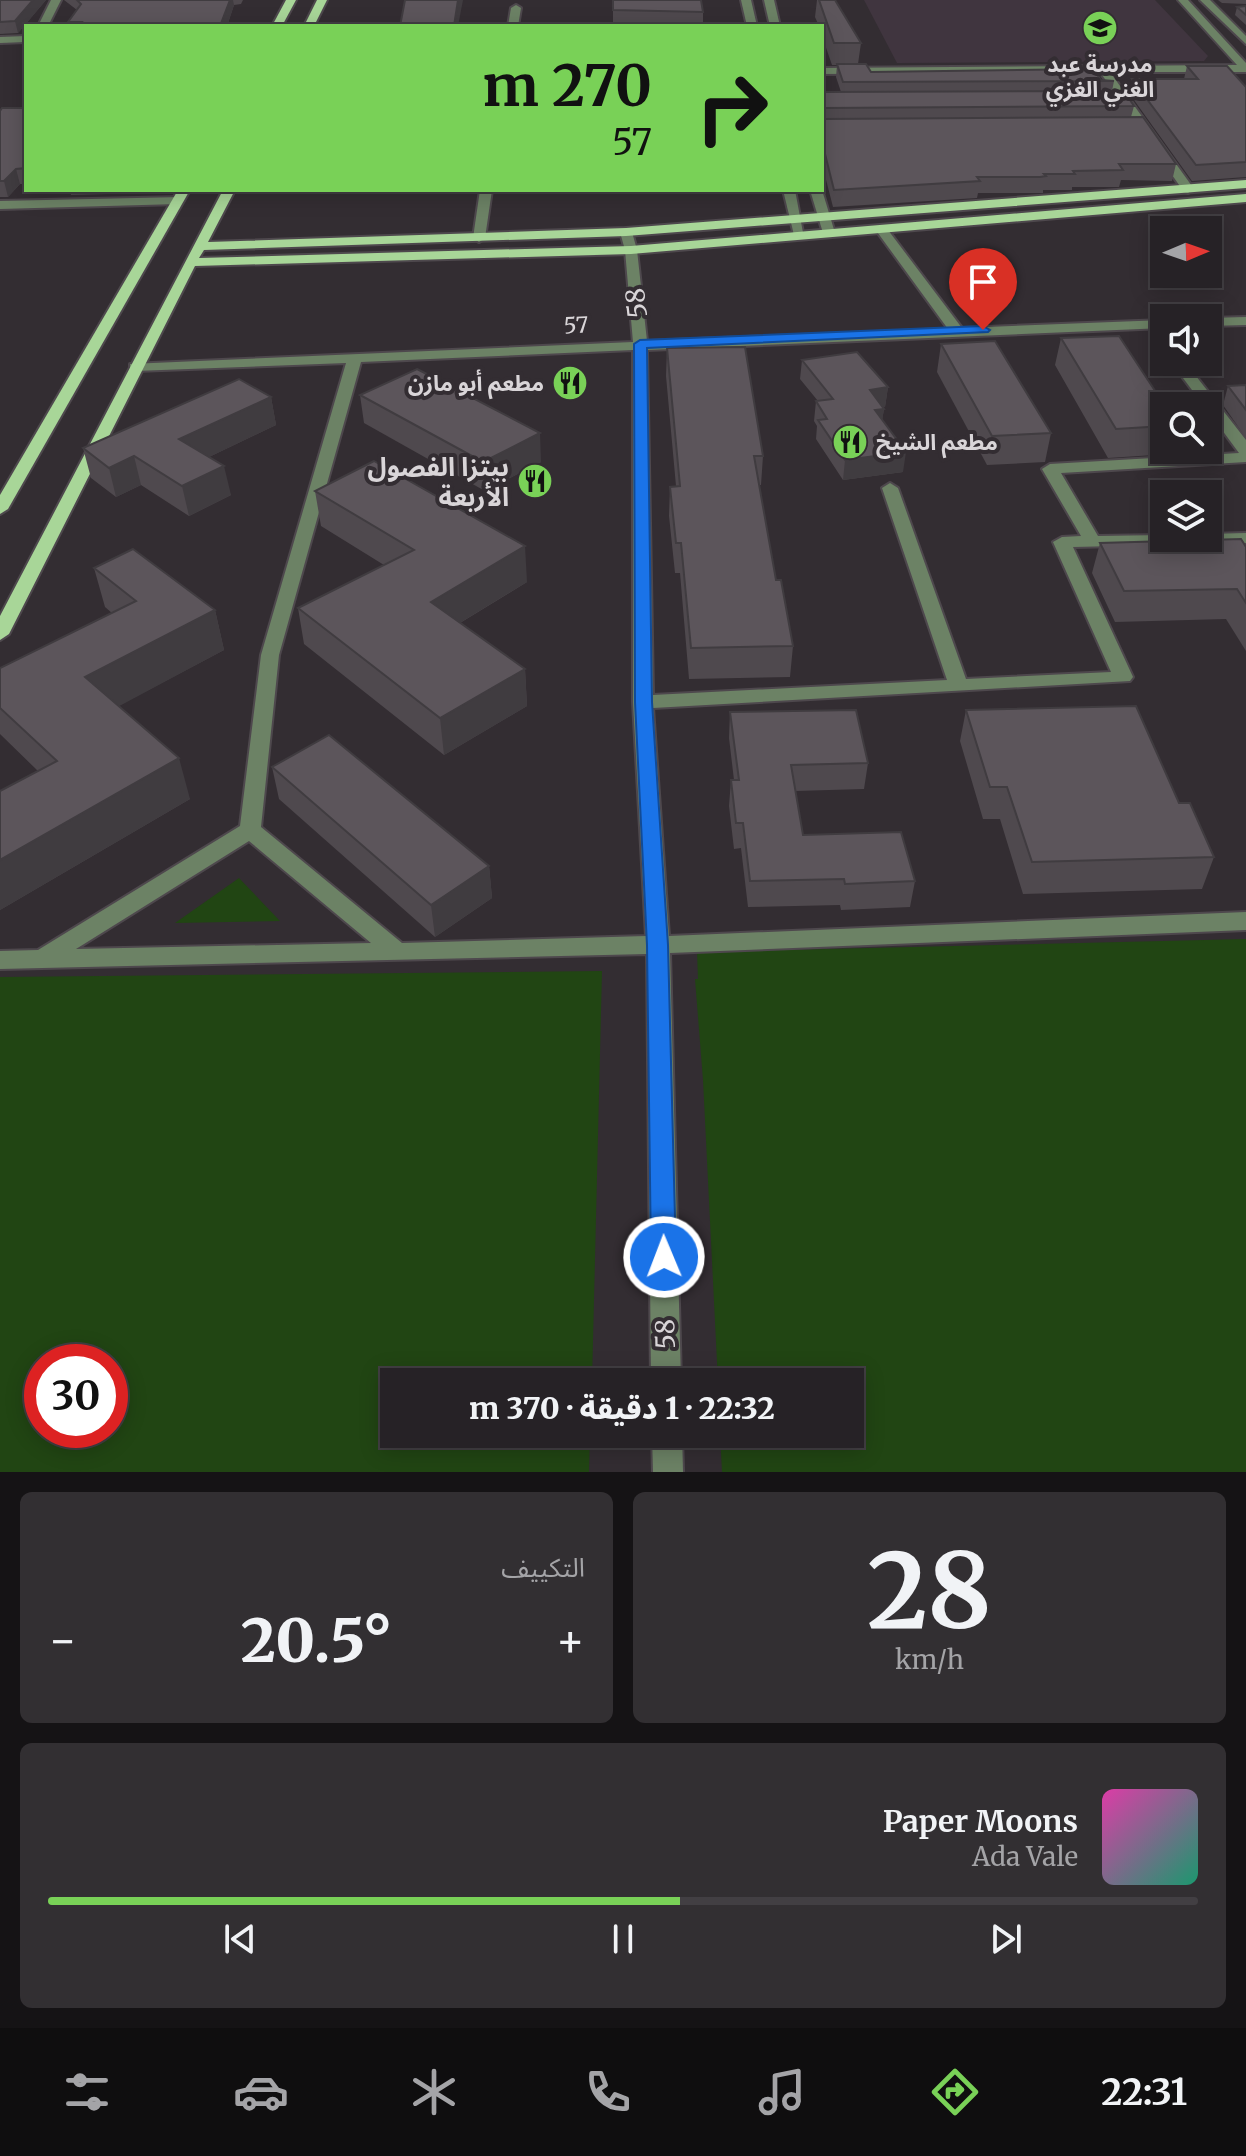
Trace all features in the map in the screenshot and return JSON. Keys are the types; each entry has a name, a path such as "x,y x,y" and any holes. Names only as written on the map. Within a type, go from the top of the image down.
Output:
{"main road":[{"path":"278,24 291,0"},
{"path":"310,24 322,0"},
{"path":"202,246 479,238 628,241 796,221 1246,184"},
{"path":"0,634 135,367 228,192"},
{"path":"0,509 181,195"},
{"path":"192,262 800,235 1246,198"}],"street":[{"path":"44,24 56,0"},
{"path":"746,0 752,24"},
{"path":"769,0 775,24"},
{"path":"1183,0 1245,68"},
{"path":"1205,0 1246,41"},
{"path":"513,24 516,8"},
{"path":"1192,9 1230,9"},
{"path":"0,40 24,39"},
{"path":"824,71 1245,68"},
{"path":"1103,69 1188,189"},
{"path":"1107,100 1123,100"},
{"path":"1129,127 1144,127"},
{"path":"479,238 486,192"},
{"path":"789,192 800,235"},
{"path":"817,192 829,233"},
{"path":"0,205 181,195"},
{"path":"881,229 956,330"},
{"name":"58","path":"628,241 640,344 643,702 658,945 666,1368"},
{"path":"1222,322 1246,321"},
{"name":"57","path":"135,367 1150,324"},
{"path":"250,830 270,655 355,356"},
{"path":"1188,376 1246,454"},
{"path":"1093,542 1050,469 1246,454"},
{"path":"890,488 958,685"},
{"path":"643,702 1123,677 1062,542 1246,538"},
{"path":"250,830 397,952"},
{"path":"42,959 250,830"},
{"path":"0,960 658,945 1246,921"},
{"path":"667,1448 668,1472"}],"shaded area":[{"path":"864,0 1155,0 1208,56 1204,61 897,63"}],"green space":[{"path":"239,878 280,921 175,923"},
{"path":"1246,939 1246,1472 722,1472 721,1448 864,1448 864,1368 717,1368 695,979 698,979 697,952"},
{"path":"602,971 592,1368 380,1368 380,1448 590,1448 589,1472 0,1472 0,977"}],"building":[{"path":"0,0 33,0 15,21 0,22"},
{"path":"77,0 230,0 221,24 68,22 81,4"},
{"path":"405,0 458,0 454,24 400,24"},
{"path":"613,0 701,0 703,12 613,10"},
{"path":"819,0 835,0 861,43 834,43"},
{"path":"1246,6 1246,15 1237,7"},
{"path":"837,64 866,64 871,72 1093,69 1101,80 1114,81 843,82"},
{"path":"1187,66 1227,66 1246,87 1246,162 1196,165 1132,79 1198,79"},
{"path":"1124,91 1134,106 824,108 824,92"},
{"path":"2,108 24,108 24,168 16,169 4,181 0,181"},
{"path":"1143,117 1176,164 1119,164 1123,170 1073,171 1075,174 1044,174 1046,176 1040,177 977,177 980,181 834,190 824,150 824,119"},
{"path":"1119,336 1156,392 1150,392 1150,427 1116,429 1061,338"},
{"path":"995,341 1051,433 992,436 941,344"},
{"path":"745,347 763,456 754,456 776,580 781,580 793,646 691,648 681,543 676,543 670,487 680,486 667,348"},
{"path":"857,352 888,387 870,390 884,409 875,410 906,452 845,460 818,420 827,419 816,401 833,399 802,360"},
{"path":"417,369 540,433 483,462 360,395"},
{"path":"239,379 271,397 179,439 224,466 182,486 134,456 109,468 83,448"},
{"path":"1246,385 1246,410 1228,386"},
{"path":"374,461 525,546 431,602 525,669 440,718 298,608 414,550 315,491"},
{"path":"1241,539 1246,547 1246,603 1237,589 1124,591 1100,543 1150,542 1150,552 1222,552 1222,540"},
{"path":"133,549 215,610 85,677 179,758 0,860 0,791 57,761 0,708 0,668 136,601 94,568"},
{"path":"1136,706 1179,803 1190,803 1214,857 1032,862 1007,787 990,787 966,710"},
{"path":"856,710 868,763 791,765 803,835 901,832 915,881 845,884 844,879 750,881 743,823 736,823 731,780 739,780 730,712"},
{"path":"329,735 489,866 431,905 272,767"}],"place":[{"name":"مدرسة عبد الغني الغزي","path":"1100,28"},
{"name":"مطعم أبو مازن","path":"570,383"},
{"name":"مطعم الشيخ","path":"850,442"},
{"name":"بيتزا الفصول الأربعة","path":"535,481"}],"route":[{"path":"664,1257 658,945 643,702 640,344 983,330"}]}
